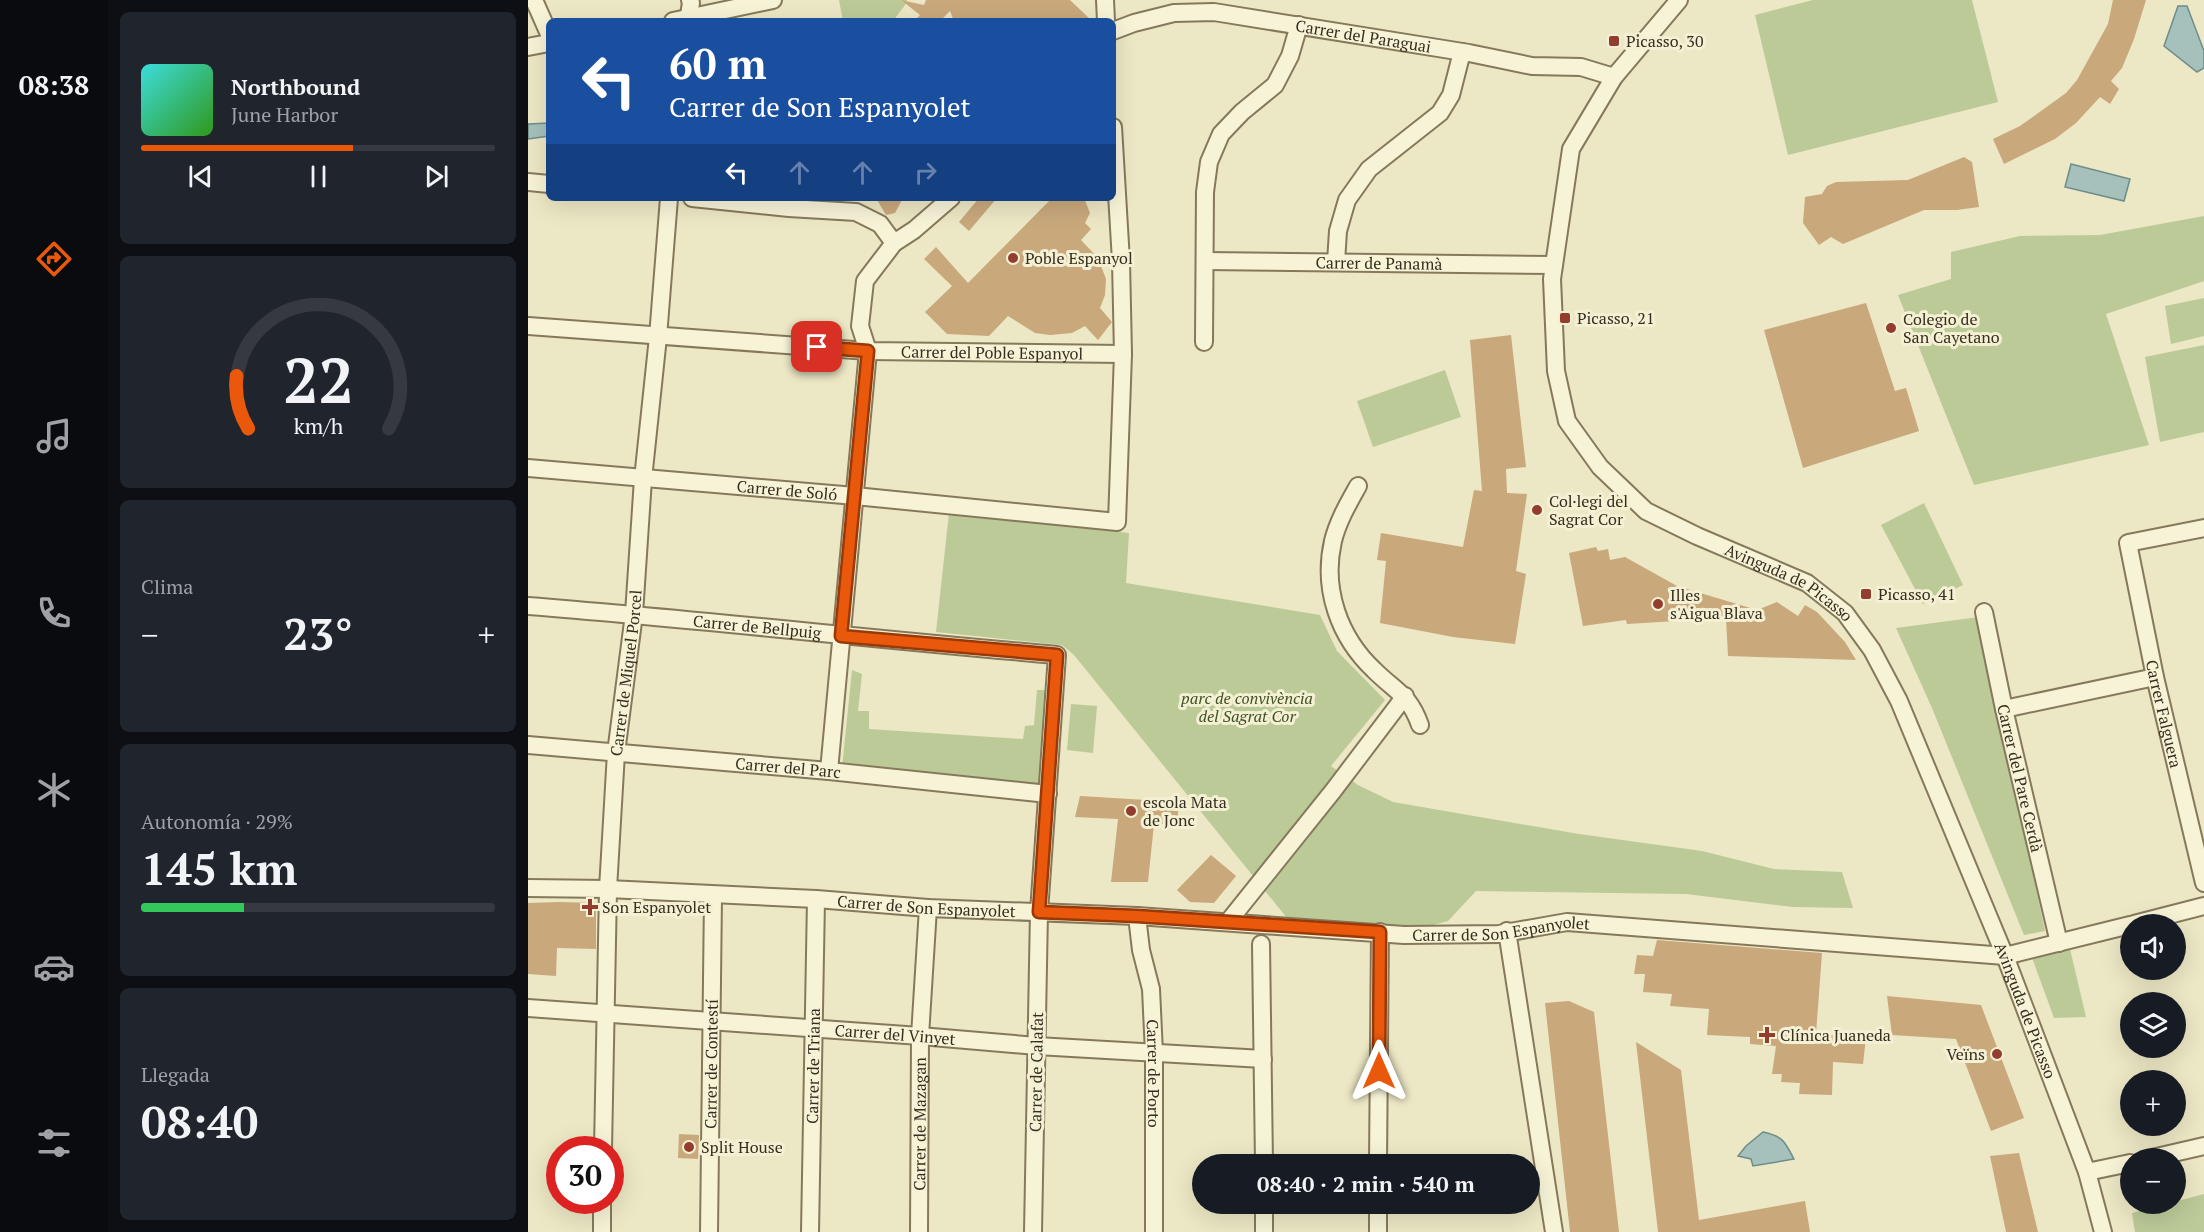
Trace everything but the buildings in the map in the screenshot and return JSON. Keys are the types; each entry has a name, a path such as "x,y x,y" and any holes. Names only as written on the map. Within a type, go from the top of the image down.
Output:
{"street":[{"path":"534,0 546,27"},
{"path":"684,18 691,3 690,0"},
{"path":"692,18 773,0"},
{"path":"1105,0 1106,18"},
{"name":"Avinguda de Picasso","path":"1679,0 1614,77 1571,149 1552,279 1556,371 1567,421 1600,467 1647,511 1697,536 1807,583 1845,613 1872,650 1899,701 2005,956 2087,1172 2103,1232"},
{"name":"Carrer del Paraguai","path":"1116,30 1174,13 1214,12 1462,52 1532,66 1581,67 1614,77"},
{"path":"1204,342 1205,192 1209,162 1221,134 1242,112 1275,85 1290,56 1299,25"},
{"path":"528,47 546,44"},
{"path":"1336,262 1338,231 1347,200 1369,170 1440,113 1451,95 1462,52"},
{"path":"1116,177 1123,354"},
{"path":"528,182 546,184"},
{"name":"Carrer de Miquel Porcel","path":"603,1136 608,890 616,753 634,614 643,478 658,337 669,201"},
{"path":"721,201 856,212 880,224 894,243"},
{"path":"829,771 868,351 860,326 865,281 894,243 914,230 948,201"},
{"name":"Carrer de Panamà","path":"1205,261 1554,265"},
{"name":"Carrer del Poble Espanyol","path":"528,326 868,351 1123,354"},
{"name":"Carrer de Soló","path":"528,468 855,496 1117,522 1123,354"},
{"path":"1358,486 1333,540 1329,578 1330,594 1354,650 1373,670 1405,696 1415,711 1420,725"},
{"name":"Carrer Falguera","path":"2204,528 2128,543 2155,677 2204,883"},
{"name":"Carrer de Bellpuig","path":"528,606 634,614 841,636 1057,655"},
{"name":"Carrer del Pare Cerdà","path":"1984,612 2004,709 2059,943"},
{"name":"Carrer de Calafat","path":"1033,1232 1039,912 1057,655"},
{"path":"2004,709 2155,677"},
{"path":"1228,922 1405,696"},
{"name":"Carrer del Parc","path":"528,746 829,771 1048,794"},
{"name":"Carrer de Son Espanyolet","path":"528,888 816,899 928,908 1137,916 1404,935 1499,934 1567,921 2005,956 2120,928"},
{"name":"Carrer de Contestí","path":"709,1232 713,896"},
{"name":"Carrer de Triana","path":"810,1232 816,899"},
{"name":"Carrer de Son Espanyolet","path":"2174,914 2204,906"},
{"name":"Carrer de Mazagan","path":"919,1232 920,1036 928,908"},
{"name":"Carrer de Porto","path":"1137,916 1141,950 1151,989 1154,1053 1154,1232"},
{"path":"1507,931 1554,1232"},
{"path":"1378,1154 1380,932"},
{"path":"1261,944 1264,1154"},
{"name":"Carrer del Vinyet","path":"528,1008 920,1036 1037,1047 1263,1059"},
{"path":"2186,1150 2204,1146"},
{"path":"2087,1172 2120,1165"},
{"path":"602,1214 602,1232"},
{"path":"1264,1214 1264,1232"},
{"path":"1378,1214 1378,1232"}],"green space":[{"path":"839,0 907,0 895,18 842,18"},
{"path":"1813,0 1972,0 1998,102 1788,155 1755,15"},
{"path":"2204,216 2204,281 2106,314 2149,445 1974,485 1898,295 1951,279 1951,252 2020,236 2100,235"},
{"path":"2204,298 2204,336 2171,344 2165,306"},
{"path":"2204,345 2204,432 2160,442 2145,357"},
{"path":"1445,370 1461,417 1373,447 1357,401"},
{"path":"1924,503 1963,585 1923,604 1881,525"},
{"name":"parc de convivència del Sagrat Cor","path":"949,513 1129,533 1126,583 1320,615 1337,651 1385,700 1331,766 1358,785 1393,802 1579,834 1702,851 1774,869 1842,872 1853,908 1793,907 1686,894 1476,891 1448,921 1422,928 1287,918 1074,655 1062,645 936,632"},
{"path":"1979,617 2045,931 2024,935 1932,708 1896,628"},
{"path":"852,670 862,674 858,711 869,711 869,729 1023,739 1025,726 1034,725 1037,690 1051,690 1044,788 842,768"},
{"path":"1071,704 1097,706 1093,753 1067,750"},
{"path":"2070,949 2086,1017 2054,1018 2031,955"},
{"path":"2204,1194 2204,1232 2135,1232 2132,1214 2186,1214 2186,1199"}],"water":[{"path":"2178,6 2187,6 2204,51 2204,68 2197,72 2164,46"},
{"path":"546,123 546,136 528,139 528,124"},
{"path":"2071,164 2130,179 2124,201 2065,187"},
{"path":"1763,1132 1783,1141 1794,1159 1753,1166 1751,1159 1738,1156"}],"place":[{"name":"Picasso, 30","path":"1614,41"},
{"name":"Poble Espanyol","path":"1013,258"},
{"name":"Picasso, 21","path":"1565,318"},
{"name":"Colegio de San Cayetano","path":"1891,328"},
{"name":"Col·legi del Sagrat Cor","path":"1537,510"},
{"name":"Picasso, 41","path":"1866,594"},
{"name":"Illes s'Aigua Blava","path":"1658,604"},
{"name":"escola Mata de Jonc","path":"1131,811"},
{"name":"Son Espanyolet","path":"590,907"},
{"name":"Clínica Juaneda","path":"1767,1035"},
{"name":"Veïns","path":"1997,1054"},
{"name":"Split House","path":"689,1147"}],"route":[{"path":"817,347 868,351 841,636 1057,655 1039,912 1380,932 1379,1071"}]}
